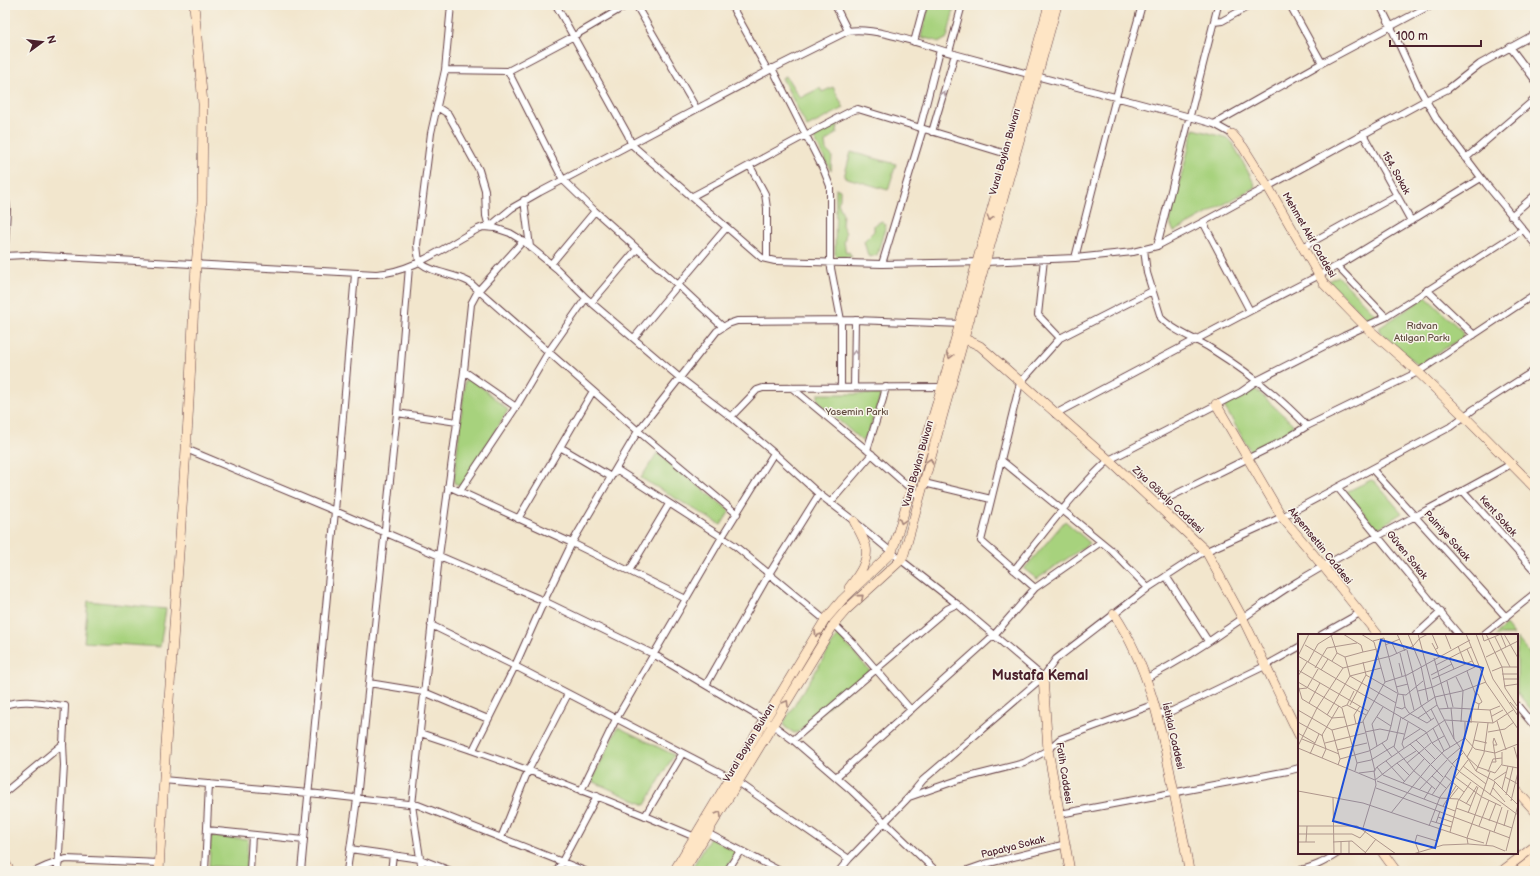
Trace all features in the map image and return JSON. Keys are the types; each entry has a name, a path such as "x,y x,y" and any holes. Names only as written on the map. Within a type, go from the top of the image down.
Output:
{"street":[{"path":"36,871 66,859 159,867 163,780 186,449 196,265 202,202 203,104 194,5"},
{"path":"419,262 417,245 431,133 445,70 451,5"},
{"path":"556,5 628,135 631,144 762,258 775,261 830,263 882,264 981,262 1075,258 1133,252 1158,246 1448,89 1480,64 1535,34"},
{"path":"445,70 508,70 574,36 627,5"},
{"path":"636,5 696,108"},
{"path":"731,5 770,69 806,134 830,186 830,263 841,320 841,387"},
{"path":"835,5 848,31"},
{"path":"914,42 924,5"},
{"path":"932,132 952,53 962,5"},
{"name":"Vural Baylan Bulvarı","path":"1034,75 1049,5"},
{"name":"Vural Baylan Bulvarı","path":"830,622 846,610 901,560 904,554 924,483 946,387 960,336 1034,75 1057,5"},
{"path":"1075,258 1116,97 1142,5"},
{"path":"1158,246 1218,5"},
{"path":"1214,22 1220,22 1251,5"},
{"path":"1290,5 1322,63"},
{"path":"1380,5 1436,118 1481,178 1535,244"},
{"path":"1214,124 1322,63 1431,5"},
{"path":"489,227 503,214 524,200 770,69 848,31 858,29 872,31 914,42 1190,117 1214,124 1232,134"},
{"path":"1510,47 1535,80"},
{"path":"882,264 921,128 940,50"},
{"path":"508,70 563,180 595,211 724,327"},
{"path":"1466,158 1535,99"},
{"path":"437,107 448,114 479,170 485,190 486,216 489,227"},
{"path":"691,197 806,134 851,111 858,109 1011,155"},
{"name":"Mehmet Akif Caddesi","path":"1232,134 1243,147 1268,187 1324,284 1366,327 1418,372 1465,417 1535,488"},
{"name":"154. Sokak","path":"1363,134 1411,221"},
{"path":"750,166 765,194 768,208 767,259"},
{"path":"1055,414 1337,266 1481,178"},
{"path":"5,192 7,209 5,245"},
{"path":"1303,247 1397,195"},
{"path":"1511,216 1535,195"},
{"path":"524,200 530,247"},
{"path":"551,264 595,211"},
{"path":"1202,222 1250,311"},
{"path":"5,256 26,255 356,274 384,274 409,267 478,229 489,227 510,233 523,241 551,264 591,303 680,378 774,453 819,494 957,604 1043,677"},
{"path":"634,338 726,228"},
{"path":"1014,570 1063,510 1100,468 1109,460 1240,392 1258,380 1344,336 1386,317 1522,230"},
{"path":"422,871 412,805 439,556 464,371 471,304 478,291 523,241"},
{"path":"591,303 637,249"},
{"path":"1144,249 1147,273 1160,318 1258,380 1295,413 1307,426"},
{"path":"1044,259 1038,314 1060,338"},
{"path":"419,262 430,269 464,279 549,351 638,431 737,514"},
{"path":"1337,266 1386,317"},
{"path":"347,871 385,533 409,267"},
{"path":"301,871 356,274"},
{"path":"1427,290 1474,335"},
{"path":"1035,588 981,541 1020,383 1060,338 1152,291"},
{"path":"1156,504 1283,441 1307,426 1418,372 1535,294"},
{"path":"460,491 516,407 549,351 586,298"},
{"path":"854,387 855,320"},
{"path":"473,750 515,666 572,543 611,476 638,431 717,331 738,321 855,320 964,324"},
{"name":"Ziya Gökalp Caddesi","path":"960,336 980,346 1055,414 1109,460 1206,551 1243,619 1298,733"},
{"path":"839,871 909,797 923,780 1043,677 1056,659 1148,588 1206,551 1282,518 1450,427 1535,370"},
{"path":"464,371 516,407"},
{"path":"731,418 757,390 768,387 946,387"},
{"path":"830,503 870,452 886,387"},
{"name":"Vural Baylan Bulvarı","path":"684,871 707,833 735,780 842,600 892,552 911,489 946,387"},
{"path":"792,388 870,452 920,497"},
{"path":"518,519 593,391"},
{"name":"Akşemsettin Caddesi","path":"1216,404 1282,518 1323,566 1377,634"},
{"path":"397,413 457,422"},
{"path":"560,447 611,476"},
{"path":"186,449 544,601 653,654 769,723 793,740 836,777 936,871"},
{"path":"581,791 616,720 653,654 722,537 774,453"},
{"path":"1001,460 1101,542 1148,588"},
{"path":"1146,678 1163,670 1323,566 1511,464"},
{"path":"616,469 734,545 830,622 854,644 911,710"},
{"name":"Palmiye Sokak","path":"1372,469 1506,617"},
{"path":"924,483 992,499"},
{"path":"448,486 572,543 686,599"},
{"name":"Güven Sokak","path":"1338,488 1458,634"},
{"name":"Kent Sokak","path":"1463,491 1535,571"},
{"path":"706,685 769,574 819,494"},
{"path":"629,571 669,504"},
{"path":"842,600 862,568 865,558 866,548 854,521"},
{"path":"836,777 994,635 1035,588 1101,542"},
{"path":"1166,576 1208,641"},
{"path":"1484,634 1535,593"},
{"path":"793,740 947,609 957,604"},
{"path":"1323,634 1360,612"},
{"path":"1417,634 1441,612"},
{"name":"İstiklal Caddesi","path":"1114,614 1124,628 1146,678 1158,714 1184,839 1189,871"},
{"path":"431,625 515,666 616,720 735,780 849,859"},
{"path":"1158,714 1172,711 1265,666 1298,648"},
{"name":"Fatih Caddesi","path":"1043,677 1048,750 1070,871"},
{"path":"369,683 424,692 488,719"},
{"path":"501,838 528,771 568,694"},
{"path":"5,705 14,702 26,701 65,706 63,744 64,764 58,871"},
{"path":"909,797 961,779 1024,763 1048,750 1060,739 1154,704"},
{"path":"1518,706 1534,724"},
{"path":"420,733 473,750 597,796 695,837"},
{"path":"5,792 63,744"},
{"path":"645,816 682,754"},
{"path":"1060,814 1298,768"},
{"path":"163,780 309,793 418,806 585,871"},
{"name":"Vural Baylan Bulvarı","path":"674,871 695,837 735,780"},
{"path":"205,871 209,784"},
{"path":"1518,792 1533,805"},
{"path":"557,871 597,796"},
{"path":"207,830 304,840"},
{"path":"707,833 780,871"},
{"path":"250,871 252,835"},
{"name":"Papatya Sokak","path":"965,871 985,864 1066,844"},
{"path":"1502,871 1535,846"},
{"path":"350,849 420,859 451,871"},
{"path":"728,871 740,851"},
{"path":"1297,871 1318,868 1337,854"},
{"path":"1384,854 1396,871"},
{"path":"391,871 393,855"},
{"path":"1518,871 1535,858"},
{"path":"5,863 10,871"}],"green space":[{"path":"929,5 955,5 947,38 940,42 921,37"},
{"path":"786,76 800,98 820,88 822,92 833,87 844,108 807,127 782,78"},
{"path":"838,123 837,133 825,142 826,150 832,156 831,171 813,136"},
{"path":"1194,129 1228,138 1232,142 1255,187 1174,232 1169,221"},
{"path":"851,152 896,164 888,190 844,177"},
{"path":"836,188 840,190 840,199 838,203 843,214 842,225 846,233 844,242 846,253 849,252 852,257 836,257 835,254"},
{"path":"882,221 886,225 877,255 870,257 868,256 864,241 874,231 874,225"},
{"path":"1338,276 1377,316 1369,321 1328,281"},
{"name":"Rıdvan Atılgan Parkı","path":"1426,297 1463,332 1462,338 1418,365 1379,331 1379,328"},
{"path":"472,379 508,410 461,486 454,483 454,480 465,381"},
{"path":"1255,389 1292,423 1294,430 1251,452 1224,406"},
{"name":"Yasemin Parkı","path":"818,394 881,394 868,434 862,441 818,402"},
{"path":"657,453 730,511 721,525 641,478"},
{"path":"1371,480 1374,481 1402,513 1377,529 1346,492"},
{"path":"1065,521 1090,543 1037,579 1024,569"},
{"path":"88,601 166,609 160,647 84,642"},
{"path":"1506,625 1513,634 1496,634"},
{"path":"838,635 870,671 798,732 794,733 785,727 784,722"},
{"path":"1518,639 1535,660 1535,711 1533,712 1518,693"},
{"path":"618,727 674,755 645,805 592,781"},
{"path":"211,836 248,839 246,868 209,866"},
{"path":"710,838 736,852 725,871 690,871"}],"district":[{"name":"Mustafa Kemal","path":"1040,675"}]}
